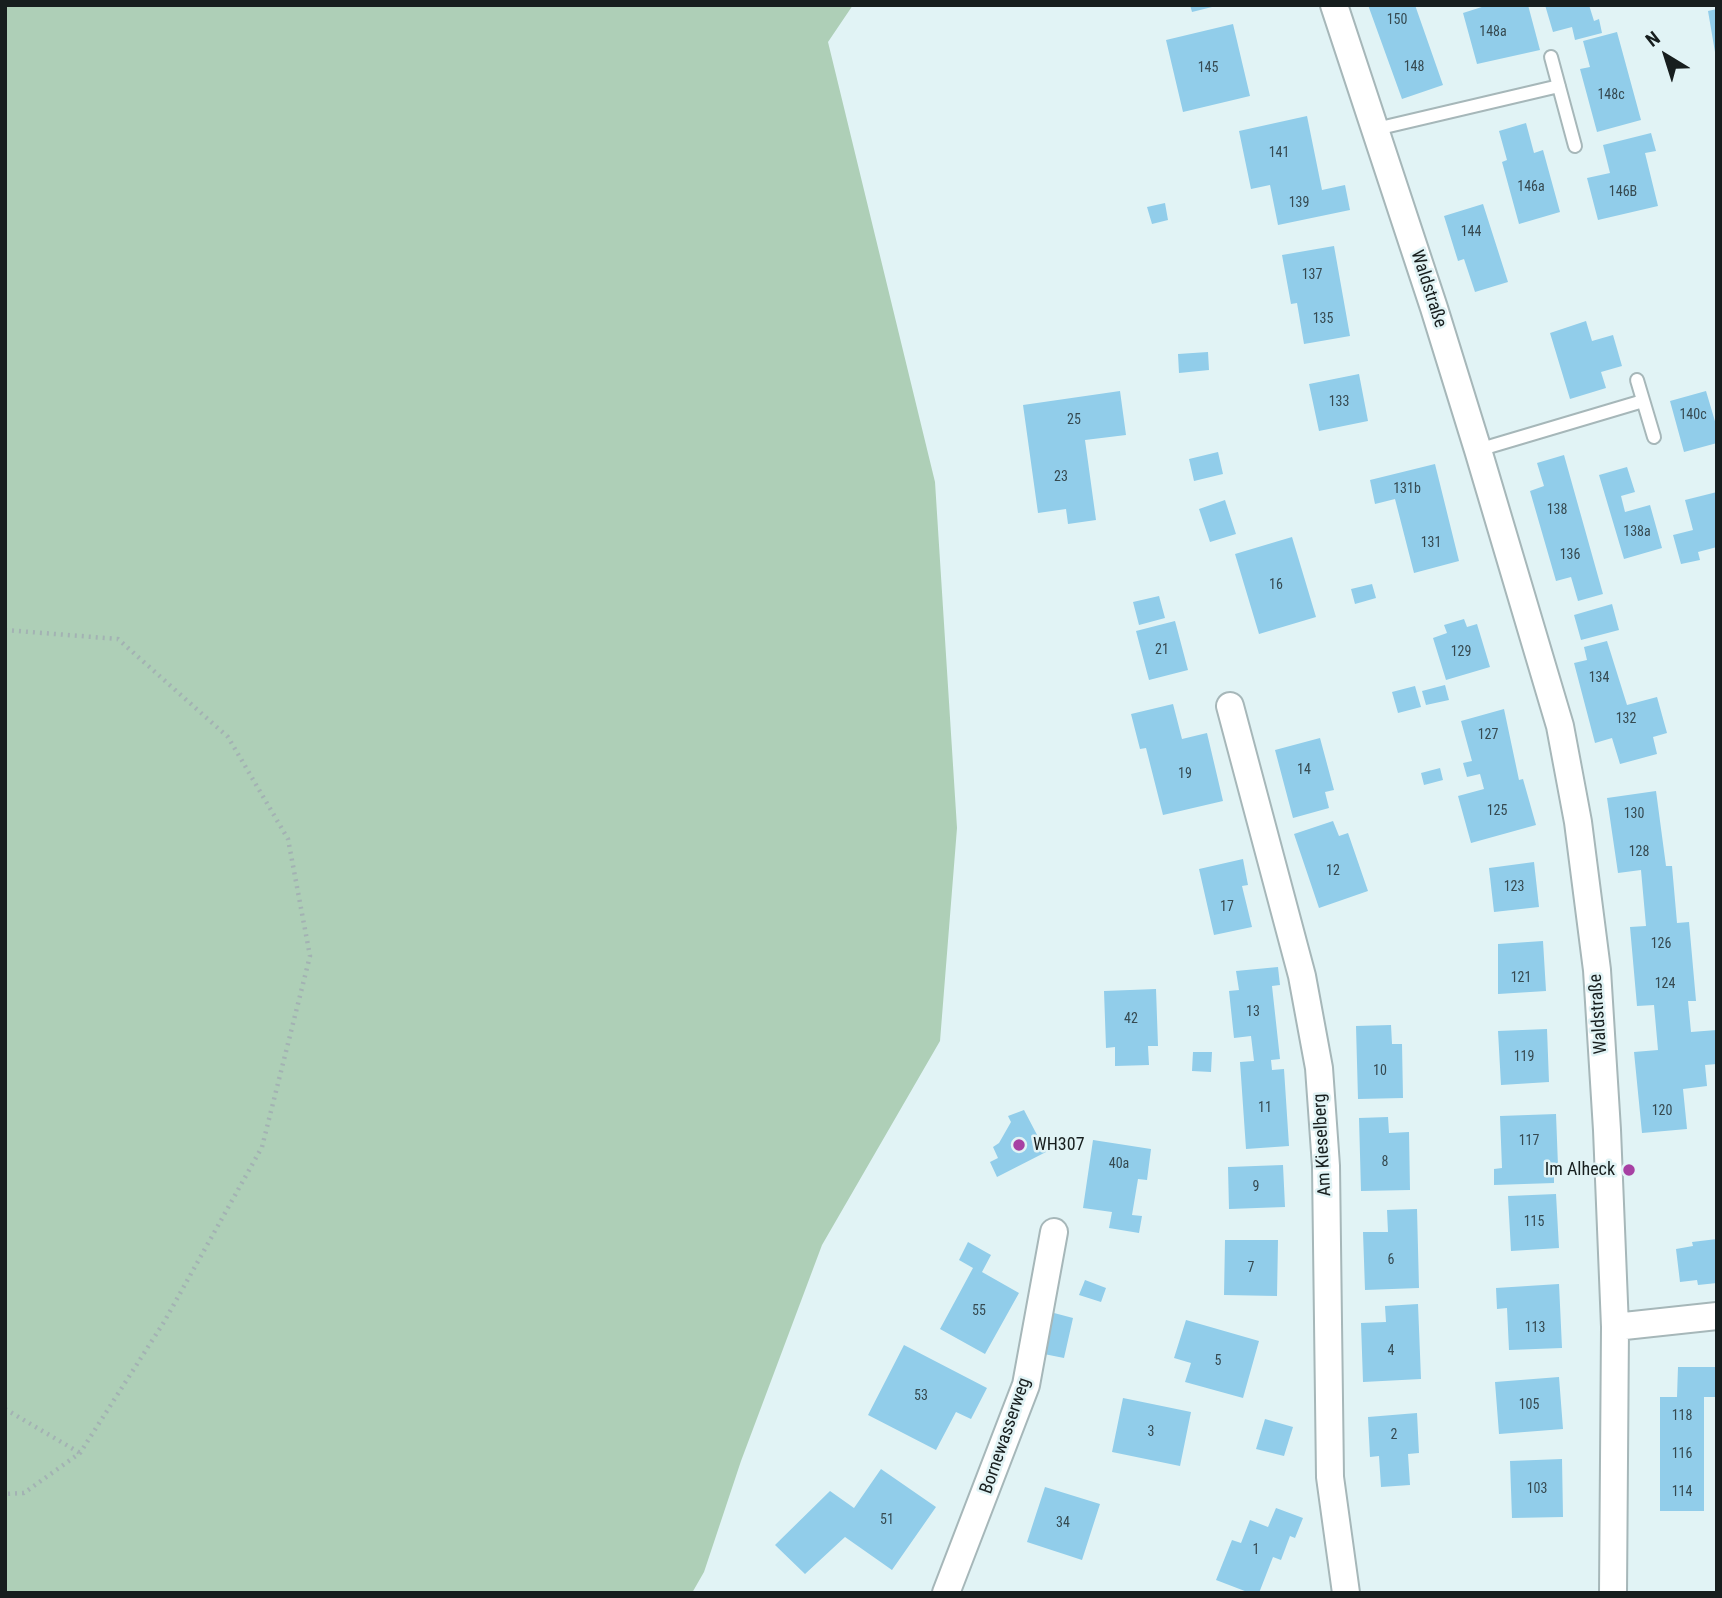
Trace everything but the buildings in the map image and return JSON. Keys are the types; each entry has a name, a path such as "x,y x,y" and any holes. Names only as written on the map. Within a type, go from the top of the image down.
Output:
{"street":[{"name":"Waldstraße","path":"1334,5 1478,450 1560,726 1578,822 1597,970 1615,1326 1613,1593"},
{"name":"Am Kieselberg","path":"1230,706 1292,938 1319,1068 1326,1166 1330,1477 1346,1593"},
{"name":"Bornewasserweg","path":"946,1593 1026,1384 1055,1232"},
{"path":"1615,1326 1717,1315"}],"lane":[{"path":"1551,57 1575,146"},
{"path":"1376,129 1559,86"},
{"path":"1637,380 1654,437"},
{"path":"1478,450 1643,401"}],"path":[{"path":"5,630 118,639 228,737 288,839 310,956 262,1147 164,1322 80,1453 24,1493 5,1494"},
{"path":"5,1409 80,1453"}],"green space":[{"path":"5,5 853,5 828,42 935,482 957,828 940,1041 822,1245 741,1461 704,1572 692,1593 5,1593"}],"place":[{"name":"WH307","path":"1019,1145"},
{"name":"Im Alheck","path":"1629,1170"}]}
